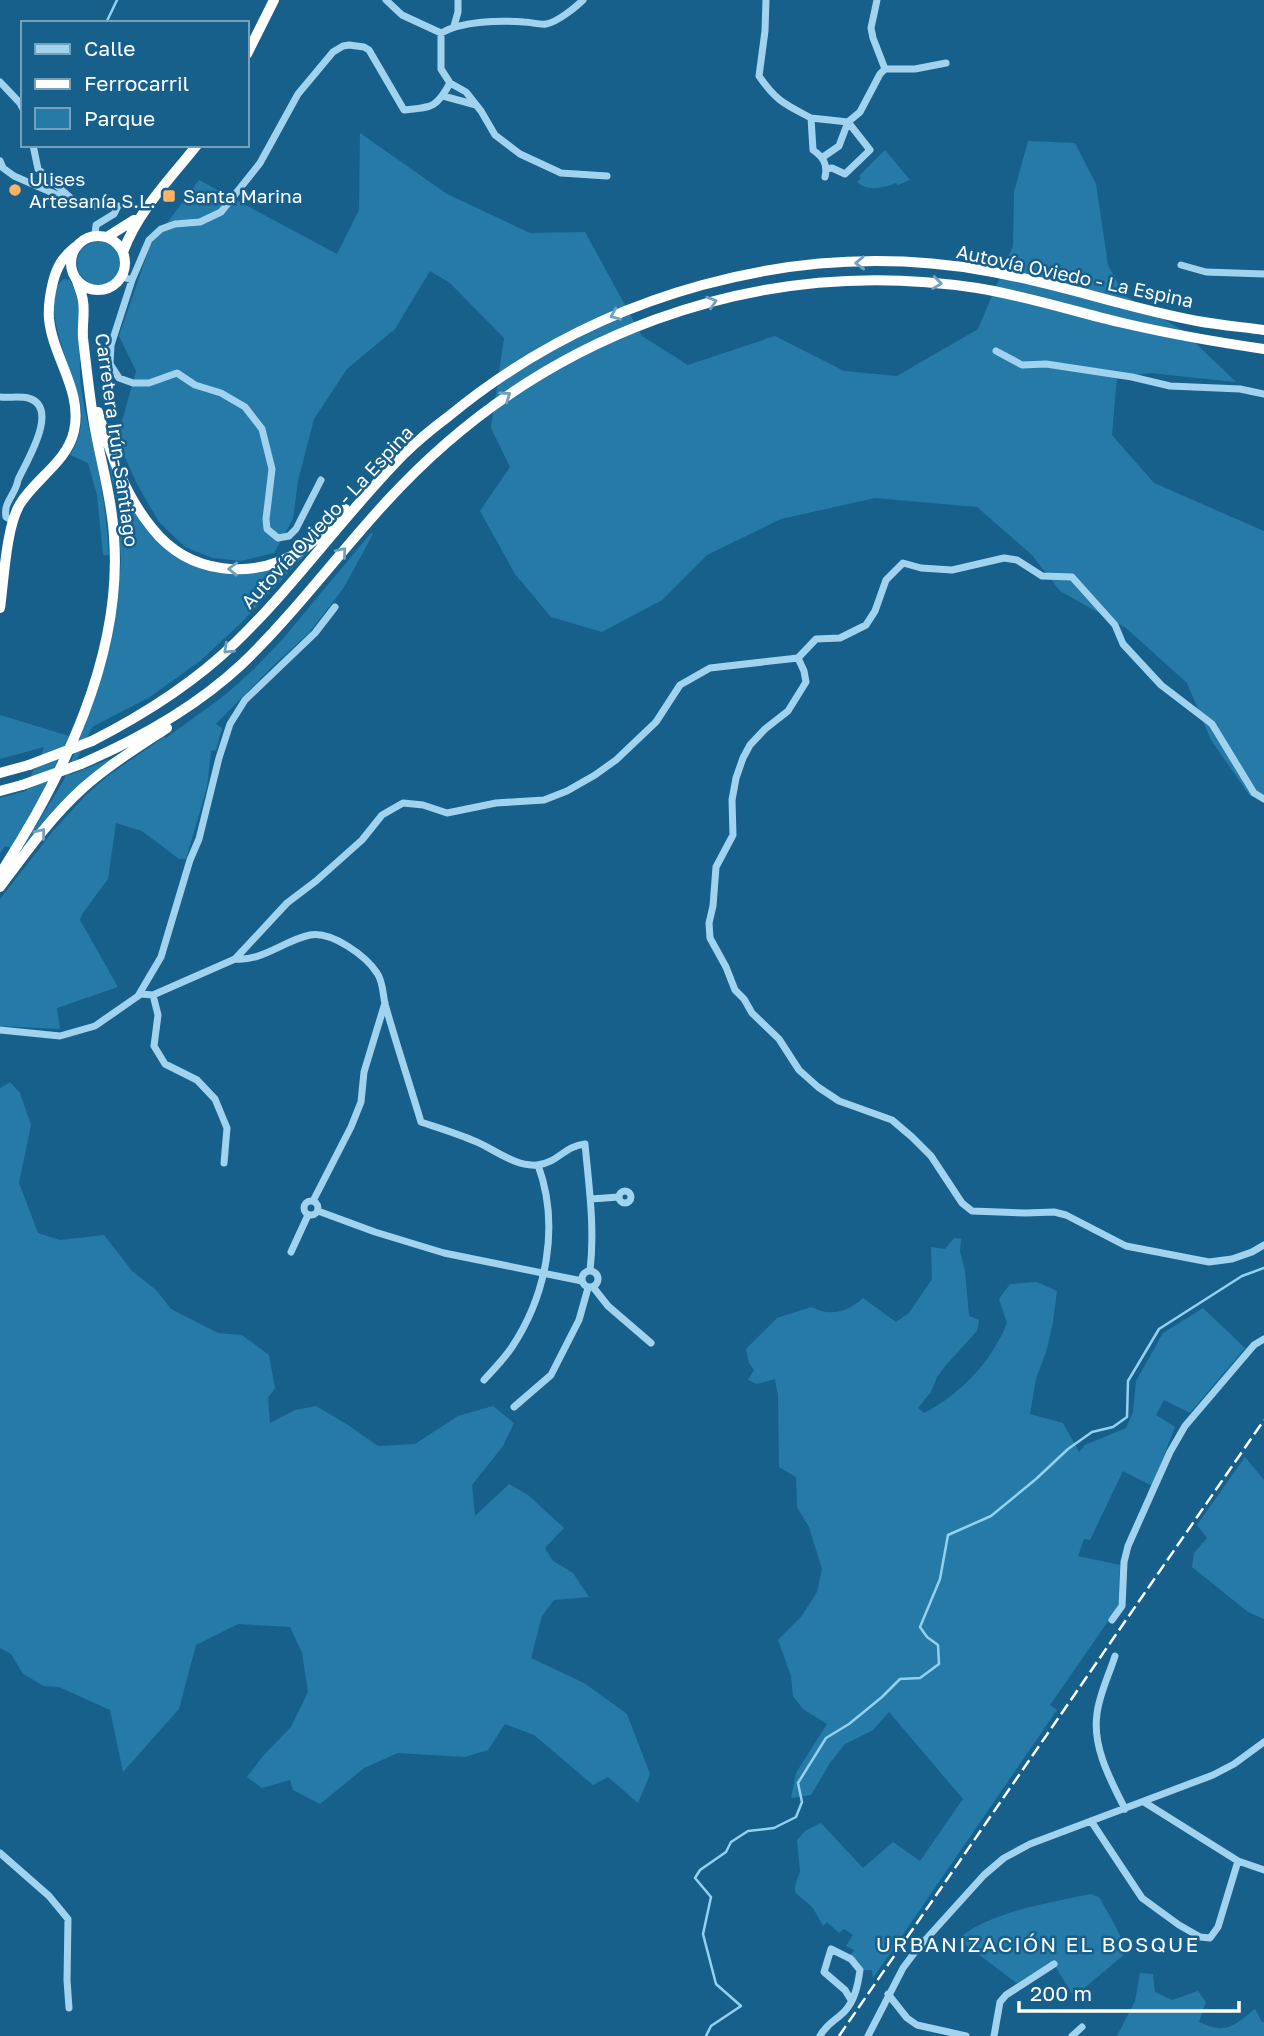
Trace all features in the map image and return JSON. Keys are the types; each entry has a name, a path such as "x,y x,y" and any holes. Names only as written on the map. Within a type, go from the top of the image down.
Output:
{"highway":[{"path":"248,52 274,0"},
{"path":"123,252 130,232 142,214 195,147"},
{"path":"107,237 142,214"},
{"path":"0,608 13,521 20,503 64,453 74,430 76,411 73,393 54,342 49,319 49,302 57,268 66,255 75,247 83,240 95,235 107,237 117,243 123,252 128,279 102,290 84,286 75,277 70,265 75,247"},
{"name":"Autovía Oviedo - La Espina","path":"0,773 92,741 170,697 230,648 405,453 469,399 503,374 592,325 648,301 723,279 793,266 861,262 923,263 985,271 1196,321 1264,330"},
{"path":"53,281 60,277 75,277"},
{"name":"Carretera Irún-Santiago","path":"0,874 46,799 74,738 96,675 110,620 114,584 114,537 110,501 93,419 83,334 83,299 75,277"},
{"name":"Autovía Oviedo - La Espina","path":"0,791 81,764 150,730 187,708 241,664 298,604 388,499 450,439 493,405 547,370 602,341 653,320 727,297 794,286 860,280 923,281 981,289 1197,340 1264,349"},
{"name":"Carretera Irún-Santiago","path":"84,322 90,305 102,290"},
{"path":"89,386 117,468 151,527 170,547 212,568 232,570 269,565 303,549 381,472 405,453"},
{"path":"0,887 52,820 85,787 218,691 278,632 298,604"}],"street":[{"path":"386,0 402,15 441,33"},
{"path":"454,26 458,0"},
{"path":"441,33 454,26 521,21 548,24 583,0"},
{"path":"766,0 759,76 773,96 811,118 848,122 870,150 845,174 832,168 826,173 823,157 813,150 811,118"},
{"path":"877,0 871,28 885,69"},
{"path":"441,33 441,69 450,83 466,92 495,135 520,154 561,173 607,176"},
{"path":"321,480 296,529 289,536 278,538 267,529 266,519 272,468 261,429 245,407 221,393 195,385 177,373 149,383 133,383 119,378 110,364 111,345 128,279 138,265 149,240 161,229 175,224 200,222 221,212 260,163 298,94 333,52 349,45 369,50 404,110 432,107 443,96 450,83"},
{"path":"823,157 838,146 848,122 860,112 885,69 915,69 946,63"},
{"path":"0,82 21,105"},
{"path":"443,96 476,105"},
{"path":"33,147 38,169 78,204"},
{"path":"0,161 3,168 14,176 78,204 118,206 114,214 96,225 95,235"},
{"path":"1181,265 1206,272 1264,274"},
{"path":"996,351 1022,365 1046,364 1132,377 1170,386 1240,389 1264,394"},
{"path":"0,397 29,398 43,413 42,425 17,488 4,509 6,517 13,521"},
{"path":"0,1030 61,1036 95,1026 142,994 153,995 235,959 287,903 362,840 382,816 402,803 423,805 447,813 496,803 544,800 586,780 615,760 656,722 680,685 710,668 798,658 816,639 840,638 866,625 875,611 886,580 903,563 921,568 952,570 1004,558 1017,560 1042,576 1072,577 1115,625 1123,644 1161,685 1212,724 1254,793 1264,799"},
{"path":"138,996 161,957 190,860 199,839 230,724 244,700 315,633 335,607"},
{"path":"798,658 806,682 788,711 765,729 750,745 743,758 732,800 733,835 716,867 709,923 710,938 735,990 752,1013 779,1039 799,1070 818,1087 839,1101 892,1120 912,1137 931,1156 962,1203 972,1211 1054,1212 1066,1215 1126,1247 1209,1262 1232,1259 1264,1245"},
{"path":"235,959 243,960 312,934 334,938 379,974 385,1003 421,1122 475,1141 524,1164 538,1165 556,1159 572,1145 585,1144 593,1248 590,1271"},
{"path":"153,995 158,1015 154,1046 165,1064 197,1080 215,1099 227,1128 224,1163"},
{"path":"313,1201 361,1102 364,1072 385,1003"},
{"path":"484,1380 512,1349 534,1308 544,1274 550,1235 545,1183 538,1165"},
{"path":"591,1199 619,1197"},
{"path":"313,1201 318,1204 318,1212 313,1216 308,1215 304,1210 305,1204 313,1201"},
{"path":"318,1212 444,1253 582,1281 651,1343"},
{"path":"291,1252 308,1215"},
{"path":"514,1407 551,1375 579,1320 591,1287 597,1283 598,1278 596,1273 590,1271 583,1274 582,1281"},
{"path":"1112,1620 1122,1605 1124,1562 1128,1546 1170,1452 1185,1426 1254,1345 1264,1339"},
{"path":"1115,1656 1097,1711 1096,1723 1097,1737 1108,1776 1125,1809"},
{"path":"868,2036 888,1994 918,1948 984,1875 1003,1858 1030,1844 1213,1775 1234,1764 1264,1742"},
{"path":"1144,1802 1238,1861 1264,1870"},
{"path":"1091,1821 1142,1898 1178,1925 1200,1937 1210,1938 1218,1927 1238,1861"},
{"path":"0,1853 49,1896 68,1919 69,2008"},
{"path":"820,2036 827,2024 845,2011 858,1989 860,1970 850,1959 831,1950 824,1972 845,1990 850,2000"},
{"path":"994,2036 1000,2002 1006,1995 1054,1964"},
{"path":"888,1994 907,2018 917,2025 965,2036"},
{"path":"1072,2036 1082,2027"}],"green space":[{"path":"360,133 447,194 530,233 585,232 642,336 688,365 775,336 844,371 897,376 978,329 1013,246 1014,192 1028,141 1075,143 1096,184 1108,265 1124,295 1182,330 1236,382 1150,373 1117,377 1112,435 1154,483 1264,531 1264,797 1250,796 1211,740 1187,683 1126,628 1060,591 1032,555 977,507 875,498 781,519 707,555 662,600 602,632 551,617 515,574 480,511 510,467 491,428 504,338 450,283 430,271 395,329 347,369 314,419 298,481 293,519 274,553 241,561 213,558 185,547 159,522 137,484 117,439 136,371 119,336 150,246 199,180 337,254 359,210"},
{"path":"885,150 910,180 898,185 896,183 876,188 857,182 861,178 859,176"},
{"path":"99,241 114,248 121,263 114,278 99,285 84,278 77,263 84,248"},
{"path":"64,279 70,280 78,304 81,386 101,483 109,555 103,555 97,495 88,463 70,455 80,432 81,408 55,321 56,289"},
{"path":"107,453 139,516 211,571 306,554 241,623 200,661 150,697 91,729 70,775 115,757 18,855 64,780 91,709 112,638 121,560 117,505"},
{"path":"371,533 373,534 343,589 309,633 216,724 222,728 216,750 211,751 207,787 186,859 179,859 142,831 116,823 108,879 80,920 118,987 57,1008 60,1029 0,1026 0,899 53,831 86,795 109,775 225,695 253,670 281,641"},
{"path":"0,715 69,736 46,785 11,848 5,846 0,854 0,798 26,791 44,747 0,759"},
{"path":"10,1082 20,1093 31,1125 19,1183 38,1233 60,1240 104,1235 132,1271 156,1290 171,1309 218,1333 242,1335 269,1355 275,1388 268,1398 270,1423 295,1410 316,1406 378,1446 415,1444 458,1416 493,1406 514,1423 503,1446 472,1485 475,1516 509,1484 528,1495 564,1528 545,1548 552,1560 573,1573 589,1597 554,1600 542,1616 531,1658 584,1683 627,1714 650,1774 638,1803 608,1777 593,1785 534,1735 505,1724 488,1750 465,1757 398,1753 364,1768 320,1804 293,1790 290,1780 262,1788 247,1777 291,1727 308,1692 302,1653 290,1627 238,1624 196,1645 179,1709 123,1772 110,1710 59,1687 44,1686 23,1674 11,1654 0,1648 0,1088"},
{"path":"954,1238 961,1239 960,1251 965,1271 969,1316 979,1320 977,1331 946,1365 931,1392 918,1408 924,1413 963,1386 993,1350 1007,1323 999,1299 1010,1284 1037,1282 1057,1291 1053,1322 1036,1379 1030,1414 1063,1423 1079,1452 1085,1445 1126,1428 1133,1412 1136,1381 1163,1333 1203,1308 1245,1348 1190,1413 1164,1400 1156,1415 1175,1427 1152,1486 1123,1471 1090,1540 1084,1539 1078,1556 1120,1565 1118,1607 1050,1705 1057,1710 873,1978 872,1970 863,1970 851,1955 854,1950 846,1946 853,1935 844,1929 839,1933 827,1922 823,1926 813,1908 795,1892 800,1871 797,1840 805,1831 821,1823 863,1868 893,1842 920,1861 963,1799 889,1712 873,1730 845,1744 811,1795 791,1798 796,1773 827,1724 803,1709 793,1696 791,1676 778,1640 801,1617 817,1592 822,1569 809,1527 797,1507 796,1477 779,1467 778,1395 775,1379 757,1384 748,1380 754,1370 749,1363 746,1349 777,1318 811,1307 825,1312 845,1310 863,1298 896,1322 909,1313 932,1279 931,1247 945,1249"},
{"path":"1245,1457 1264,1480 1264,1619 1248,1612 1192,1567 1194,1553 1207,1538 1197,1525"},
{"path":"1090,1894 1099,1897 1127,1952 1074,1997 1054,1964 1019,1985 958,1939 1002,1915"},
{"path":"1140,1973 1153,1974 1155,1992 1172,2000 1198,1991 1206,2002 1199,2022 1208,2026 1229,2027 1255,2009 1264,2022 1264,2036 1117,2036 1135,2001"}],"waterway":[{"path":"107,21 117,0"},
{"path":"706,2036 711,2026 741,2006 716,1984 703,1934 711,1897 695,1878 700,1870 726,1852 731,1842 748,1831 774,1828 796,1817 802,1802 798,1783 826,1738 849,1724 900,1679 920,1678 939,1664 938,1645 927,1637 920,1627 940,1579 948,1535 991,1516 1068,1449 1092,1432 1113,1427 1127,1417 1128,1381 1159,1329 1242,1276 1264,1268"}],"railway":[{"path":"839,2036 1264,1420"}],"place":[{"name":"Ulises Artesanía S.L.","path":"15,190"},
{"name":"Santa Marina","path":"169,196"}],"district":[{"name":"URBANIZACIÓN EL BOSQUE","path":"1038,1945"}]}
